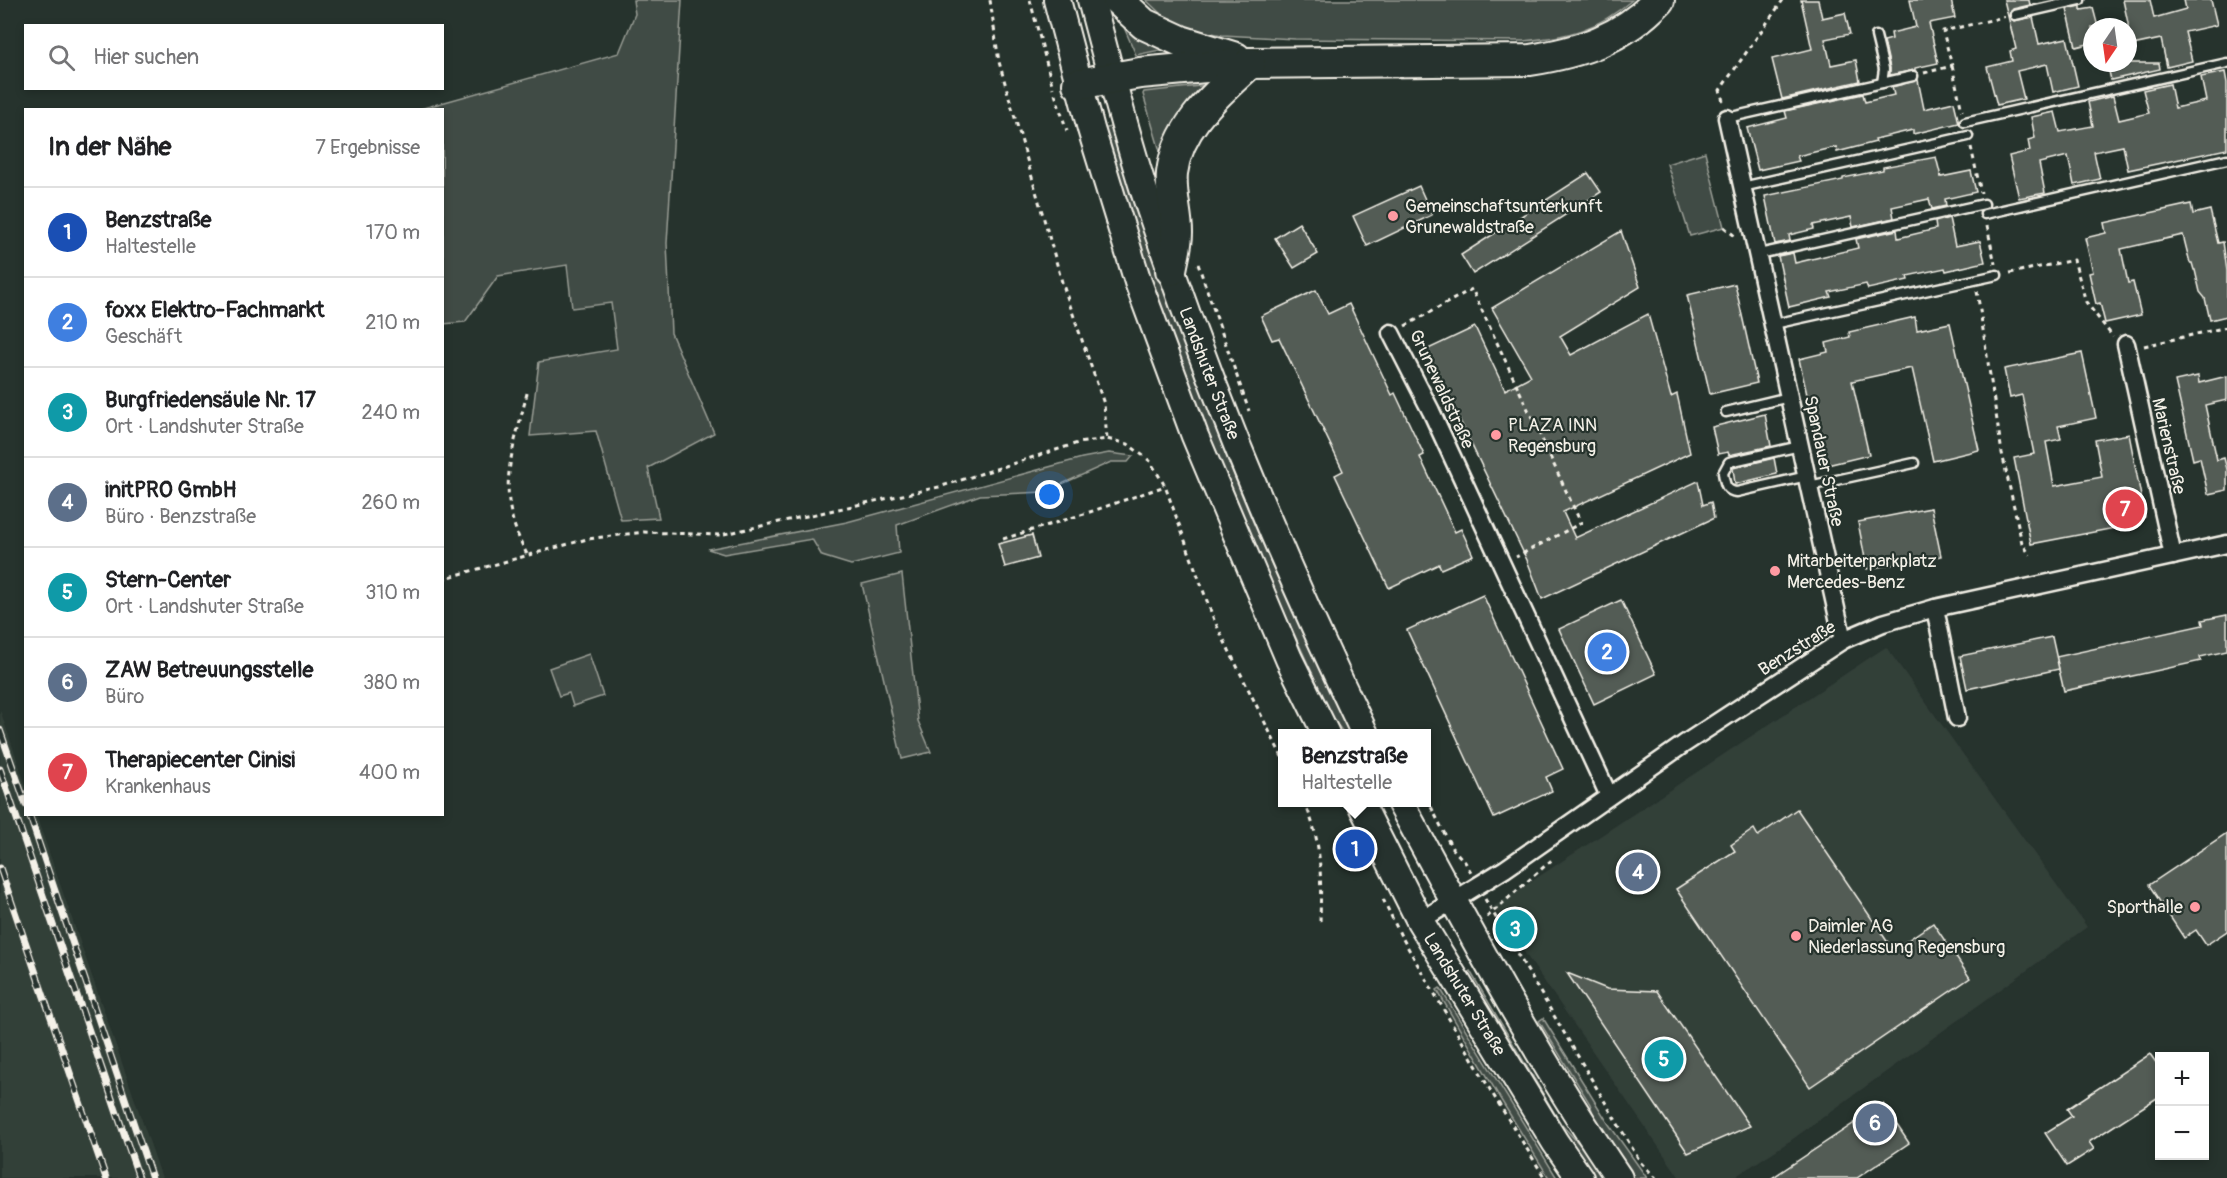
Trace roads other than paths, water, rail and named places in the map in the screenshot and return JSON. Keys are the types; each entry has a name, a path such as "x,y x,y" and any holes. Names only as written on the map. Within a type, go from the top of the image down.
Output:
{"highway":[{"path":"1118,0 1144,24 1181,41 1250,63"},
{"path":"1078,84 1140,73 1250,63 1530,60 1566,55 1622,31 1654,3"},
{"path":"1183,264 1172,199 1172,173 1177,151 1193,119 1250,63"}],"main road":[{"name":"Landshuter Straße","path":"1057,0 1078,84 1138,282 1195,436 1288,659 1323,729"},
{"name":"Landshuter Straße","path":"1091,0 1149,207 1183,264 1255,490 1324,648 1363,729"},
{"name":"Landshuter Straße","path":"1363,807 1420,921 1555,1142 1580,1178"},
{"name":"Landshuter Straße","path":"1403,807 1466,928 1581,1123 1619,1178"}],"street":[{"name":"Spandauer Straße","path":"1727,118 1843,640"},
{"name":"Grunewaldstraße","path":"1391,333 1431,411 1609,796"},
{"name":"Marienstraße","path":"2127,347 2173,556"},
{"name":"Benzstraße","path":"1420,921 1505,869 1609,796 1843,640 1883,623 1935,608 2227,544"},
{"path":"1935,608 1957,718"}],"lane":[{"path":"2015,15 2080,0"},
{"path":"1876,36 1884,69 1882,83"},
{"path":"1965,122 2227,63"},
{"path":"1727,118 1913,76"},
{"path":"1742,187 1968,136"},
{"path":"1985,214 2227,159"},
{"path":"1759,254 1984,204"},
{"path":"1774,324 1997,275"},
{"path":"1726,412 1790,397"},
{"path":"1800,446 1729,462 1723,473 1726,487 1730,491 1737,492 1914,464"}],"railway":[{"path":"0,730 24,799"},
{"path":"0,769 139,1178"},
{"path":"30,816 152,1178"},
{"path":"0,868 106,1178"}],"place":[{"name":"Gemeinschaftsunterkunft Grunewaldstraße","path":"1393,216"},
{"name":"PLAZA INN Regensburg","path":"1496,435"},
{"name":"Therapiecenter Cinisi","path":"2125,509"},
{"name":"Mitarbeiterparkplatz Mercedes-Benz","path":"1775,571"},
{"name":"foxx Elektro-Fachmarkt","path":"1607,652"},
{"name":"Benzstraße","path":"1355,849"},
{"name":"initPRO GmbH","path":"1638,872"},
{"name":"Sporthalle","path":"2195,907"},
{"name":"Burgfriedensäule Nr. 17","path":"1515,929"},
{"name":"Daimler AG Niederlassung Regensburg","path":"1796,936"},
{"name":"Stern-Center","path":"1664,1059"},
{"name":"ZAW Betreuungsstelle","path":"1875,1123"}]}
